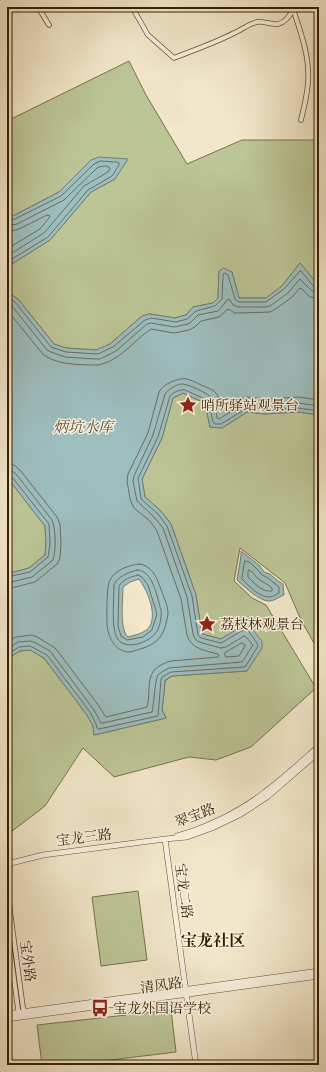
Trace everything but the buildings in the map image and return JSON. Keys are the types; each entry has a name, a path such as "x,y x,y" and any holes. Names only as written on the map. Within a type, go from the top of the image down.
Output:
{"street":[{"path":"38,7 49,25"},
{"path":"132,7 148,35 174,58 235,33 248,25 257,22 278,24 288,18 293,8"},
{"path":"293,8 304,42 308,69 307,96 301,120"},
{"name":"翠宝路","path":"165,839 210,824 237,810 264,793 319,746"},
{"name":"翠宝路","path":"165,839 187,837 212,828 241,814 267,797 319,752"},
{"name":"宝龙三路","path":"7,864 43,855 165,839"},
{"name":"宝龙二路","path":"165,839 196,1065"},
{"name":"宝外路","path":"7,888 23,1008 25,1012"},
{"name":"宝外路","path":"7,927 18,1009 17,1013"},
{"name":"清风路","path":"7,1019 319,971"},
{"name":"清风路","path":"7,1014 319,976"}],"green space":[{"path":"129,61 146,95 187,164 242,140 319,140 319,286 300,263 282,286 266,298 239,298 232,272 219,271 218,298 213,303 193,307 186,315 175,318 150,314 142,316 110,344 97,350 66,348 54,344 18,299 7,292 7,267 50,240 91,192 115,179 91,160 59,192 13,216 7,217 7,121"},
{"path":"183,393 205,403 210,427 222,428 247,412 265,414 298,412 319,415 319,652 301,620 285,583 240,548 234,581 252,598 266,605 316,688 251,747 216,760 189,757 114,777 83,748 45,806 7,835 7,659 20,651 30,650 44,658 87,715 93,726 94,735 166,718 162,710 165,681 172,676 247,671 241,627 221,639 202,634 196,595 171,524 161,511 145,497 142,479 162,438 173,398"},
{"path":"7,477 45,526 46,544 45,555 29,568 7,574"},
{"path":"138,891 147,960 101,966 92,897"},
{"path":"171,1010 176,1052 69,1065 42,1065 37,1025"}],"water":[{"path":"99,157 128,159 115,179 91,192 50,240 7,267 7,217 13,216 59,192 91,160"},
{"name":"炳坑水库","path":"300,263 319,286 319,415 298,412 265,414 247,412 222,428 210,427 205,403 183,393 173,398 162,438 142,479 145,497 161,511 171,524 196,595 202,634 221,639 241,627 246,622 262,641 262,648 247,671 172,676 165,680 162,710 166,718 94,735 93,726 87,715 44,658 30,650 20,651 7,659 7,574 29,568 45,555 46,544 45,526 7,477 7,292 18,299 54,344 66,348 96,350 110,344 142,316 150,314 175,318 186,315 193,307 213,303 218,298 219,271 224,268 232,272 239,298 266,298 282,286","holes":["139,579 148,595 152,608 152,620 150,626 146,630 128,637 123,628 122,621 123,587 130,582"]},
{"path":"241,551 260,566 264,572 270,574 283,584 284,595 269,601 261,599 237,580"}],"place":[{"name":"哨所驿站观景台","path":"188,405"},
{"name":"荔枝林观景台","path":"207,624"},
{"name":"宝龙外国语学校","path":"100,1008"}],"district":[{"name":"宝龙社区","path":"213,940"}]}
